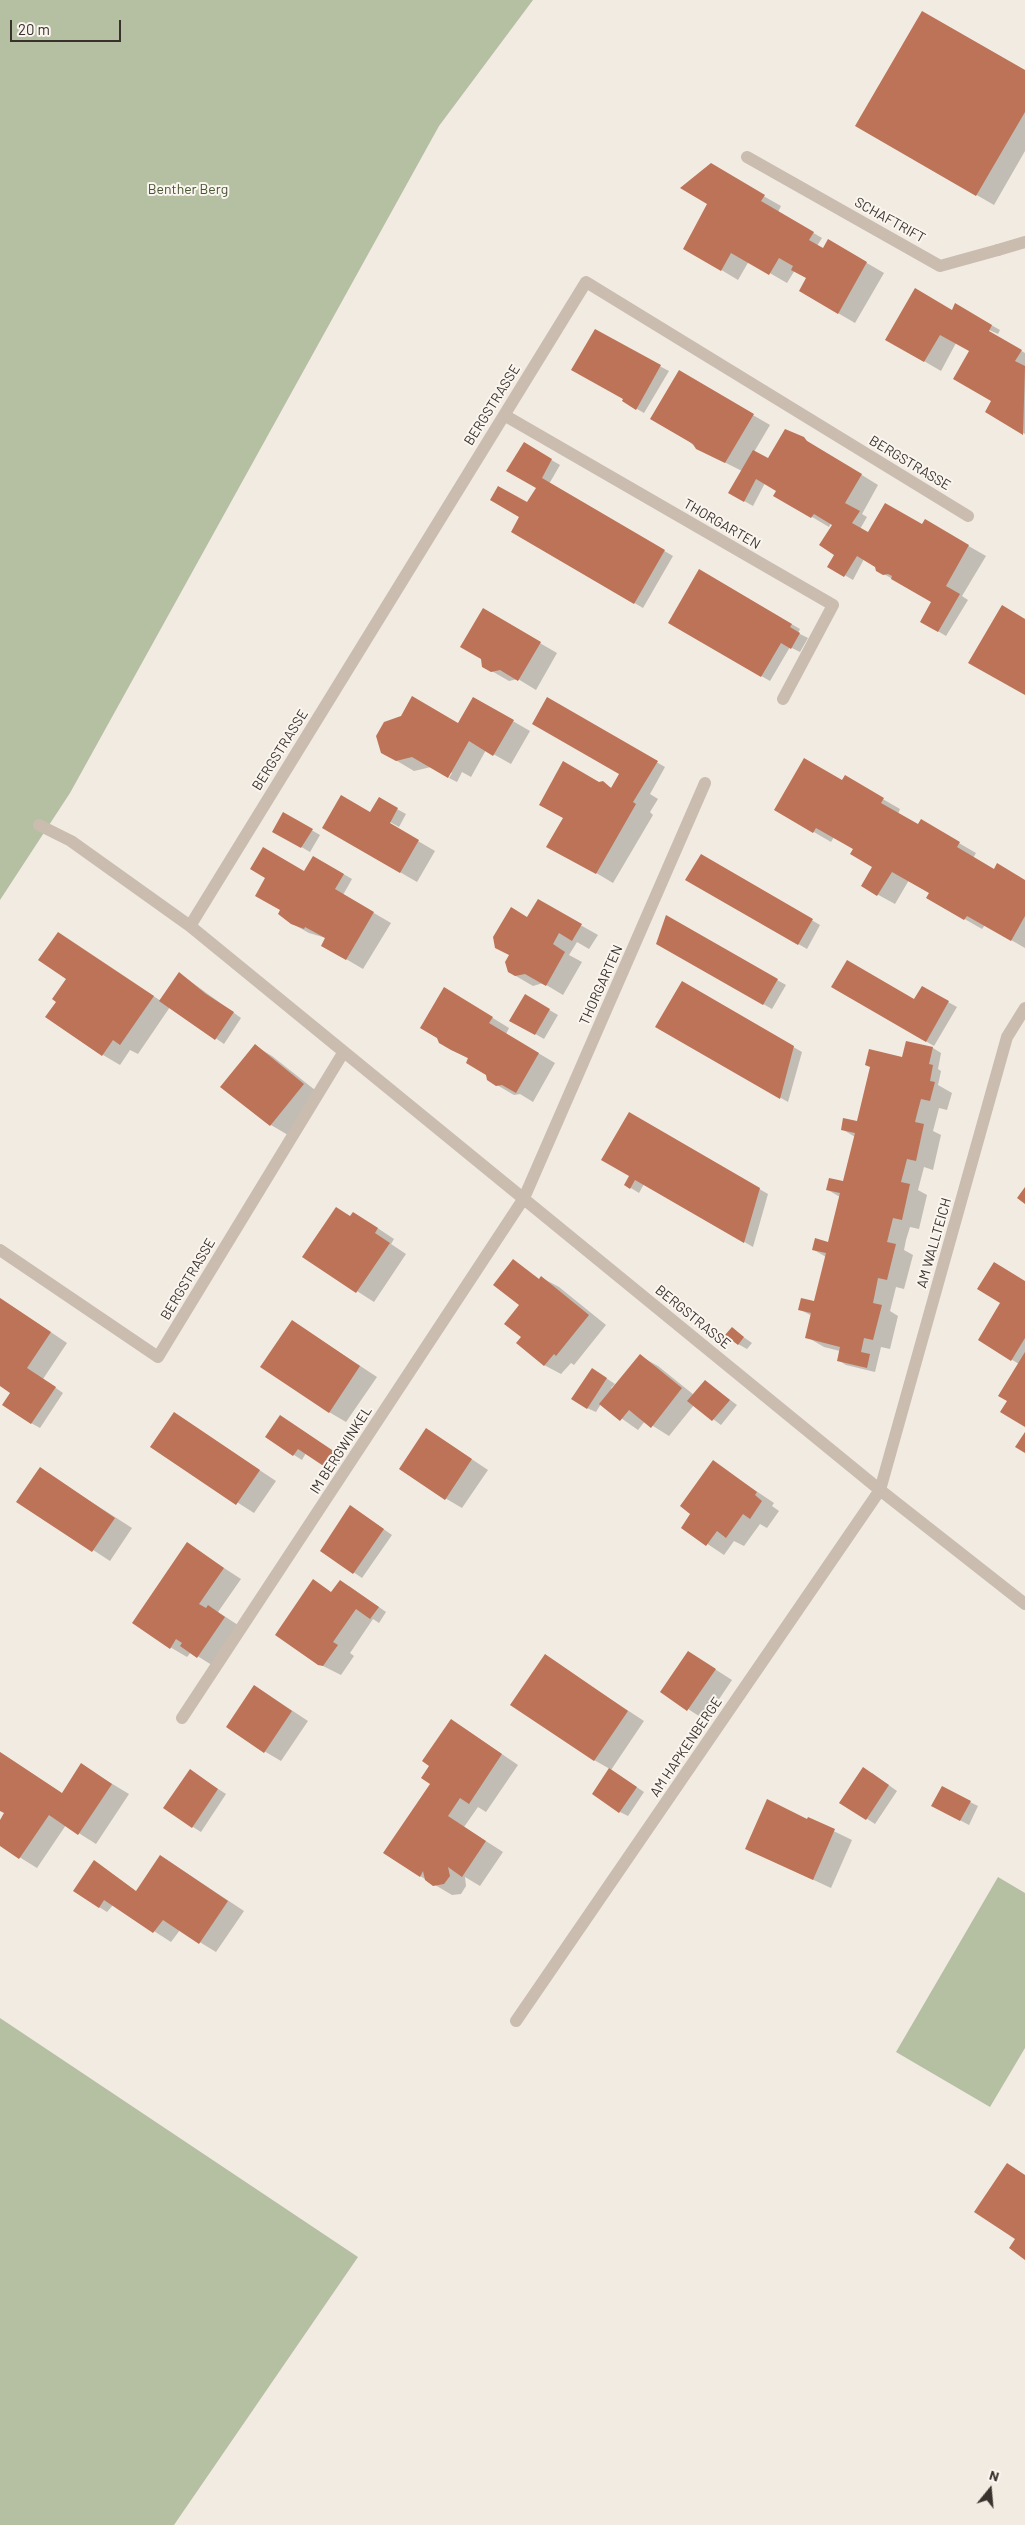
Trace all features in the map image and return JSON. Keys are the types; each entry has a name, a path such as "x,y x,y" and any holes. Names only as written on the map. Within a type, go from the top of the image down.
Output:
{"street":[{"name":"SCHAFTRIFT","path":"747,157 940,266 1025,242"},
{"name":"BERGSTRASSE","path":"190,926 586,282 968,516"},
{"name":"THORGARTEN","path":"504,415 833,605 783,699"},
{"name":"THORGARTEN","path":"524,1198 705,783"},
{"name":"BERGSTRASSE","path":"39,825 71,841 190,926 343,1053 524,1198 880,1490 1025,1604"},
{"name":"AM WALLTEICH","path":"880,1490 1007,1037 1025,1008"},
{"name":"BERGSTRASSE","path":"0,1250 158,1357 343,1053"},
{"name":"IM BERGWINKEL","path":"182,1718 524,1198"},
{"name":"AM HAPKENBERGE","path":"516,2021 880,1490"}],"green space":[{"name":"Benther Berg","path":"0,0 533,0 439,126 70,793 0,900"},
{"path":"998,1877 1025,1893 1025,2048 990,2107 896,2052"},
{"path":"0,2018 358,2257 174,2525 0,2525"}],"building":[{"path":"922,11 1025,70 1025,112 976,196 855,126"},
{"path":"711,163 765,195 761,201 814,232 809,240 823,248 828,239 867,262 838,314 799,291 806,278 791,270 793,266 779,258 769,275 731,253 721,271 683,249 707,204 680,188"},
{"path":"915,288 952,310 955,303 992,325 989,331 1022,350 1015,361 1025,366 1023,435 985,412 991,401 953,379 969,351 940,335 924,362 885,340"},
{"path":"595,329 661,365 636,410 622,401 623,399 571,370"},
{"path":"679,370 754,414 725,463 696,449 693,444 650,419"},
{"path":"785,429 804,437 807,441 862,474 845,503 860,511 852,523 868,532 885,503 922,524 925,519 969,545 946,586 960,594 938,632 920,622 931,602 891,579 892,576 888,574 883,575 876,571 875,567 857,556 844,577 827,567 834,555 819,545 832,525 814,514 811,518 773,496 776,491 756,479 744,502 728,493 753,450 768,458"},
{"path":"524,442 552,459 542,478 665,550 634,604 511,532 519,517 490,500 498,486 527,502 536,488 506,471"},
{"path":"699,569 792,624 790,627 800,633 791,649 781,643 761,677 668,623"},
{"path":"1002,605 1025,619 1025,695 968,663"},
{"path":"483,608 541,642 518,681 500,670 491,672 482,667 481,659 460,647"},
{"path":"412,696 458,723 473,697 514,720 493,756 469,741 448,778 412,757 396,761 381,753 376,736 384,722 401,716"},
{"path":"547,697 658,761 633,802 636,804 596,874 546,847 563,818 539,805 563,761 599,782 603,781 611,788 619,774 532,724"},
{"path":"804,758 842,780 845,775 884,798 881,803 918,824 921,819 960,842 957,847 994,869 997,863 1025,880 1025,916 1011,941 967,916 964,920 926,898 929,893 892,872 877,896 861,886 872,867 850,854 853,849 816,828 813,833 774,810"},
{"path":"341,795 370,812 379,797 398,808 390,823 419,840 400,873 322,828"},
{"path":"283,812 313,829 301,848 272,832"},
{"path":"263,847 304,871 313,856 344,874 335,889 374,912 346,960 321,946 325,938 305,927 304,929 291,924 278,914 280,910 255,896 265,878 250,869"},
{"path":"701,854 813,919 798,945 685,880"},
{"path":"538,899 582,924 572,941 559,933 553,944 565,952 546,986 525,974 515,976 508,972 505,962 509,955 495,948 493,937 511,907 527,917"},
{"path":"666,915 778,979 763,1005 656,944"},
{"path":"58,932 154,996 120,1045 113,1040 102,1056 45,1017 56,1002 52,999 66,979 38,960"},
{"path":"847,960 914,999 922,986 949,1001 926,1042 831,987"},
{"path":"179,972 206,994 234,1012 215,1040 159,1001"},
{"path":"682,981 794,1046 780,1099 655,1027"},
{"path":"444,987 493,1017 489,1023 539,1053 516,1093 502,1085 496,1086 487,1080 486,1075 466,1063 468,1058 439,1043 437,1038 420,1028"},
{"path":"525,994 550,1009 535,1035 509,1021"},
{"path":"906,1041 933,1047 929,1064 933,1065 930,1081 935,1082 930,1101 921,1099 915,1122 924,1124 916,1161 907,1159 901,1182 910,1184 902,1220 893,1218 887,1242 896,1244 887,1280 878,1278 873,1303 882,1305 873,1340 864,1338 861,1352 870,1354 867,1368 837,1361 840,1347 805,1338 811,1313 798,1310 801,1298 814,1301 826,1253 812,1250 815,1238 828,1242 840,1193 826,1190 829,1178 843,1181 855,1133 841,1130 843,1118 857,1121 870,1067 865,1065 869,1049 902,1057"},
{"path":"255,1044 304,1084 270,1126 220,1087"},
{"path":"629,1112 760,1188 744,1243 635,1180 630,1189 624,1185 629,1176 601,1160"},
{"path":"1025,1187 1025,1204 1017,1198"},
{"path":"336,1207 350,1216 353,1212 378,1228 375,1233 390,1243 356,1293 302,1257"},
{"path":"513,1259 539,1279 541,1276 589,1315 556,1356 554,1354 544,1366 516,1343 521,1337 504,1324 519,1305 493,1285"},
{"path":"994,1262 1025,1281 1025,1338 1011,1361 978,1340 1000,1303 977,1289"},
{"path":"0,1298 51,1332 27,1368 56,1387 31,1424 2,1405 10,1393 0,1386"},
{"path":"292,1320 360,1366 329,1413 260,1367"},
{"path":"732,1327 744,1337 738,1345 725,1335"},
{"path":"1025,1352 1025,1427 1000,1412 1007,1401 998,1396"},
{"path":"640,1354 682,1388 651,1428 629,1410 620,1421 599,1404"},
{"path":"592,1368 607,1378 587,1409 571,1399"},
{"path":"705,1380 730,1400 712,1421 687,1401"},
{"path":"174,1412 260,1470 236,1505 150,1447"},
{"path":"280,1415 335,1452 325,1467 298,1449 293,1456 265,1437"},
{"path":"426,1428 472,1459 445,1500 399,1469"},
{"path":"1025,1432 1025,1453 1015,1447"},
{"path":"713,1460 757,1492 755,1495 762,1501 750,1519 743,1514 726,1538 717,1531 706,1546 681,1528 690,1514 680,1506"},
{"path":"40,1467 115,1518 92,1552 16,1502"},
{"path":"350,1505 384,1529 353,1574 320,1551"},
{"path":"187,1542 224,1568 199,1604 206,1608 208,1605 225,1617 197,1658 180,1646 182,1643 176,1639 170,1649 132,1623"},
{"path":"313,1579 331,1592 340,1580 379,1607 370,1619 356,1609 333,1642 338,1645 323,1666 318,1665 275,1635"},
{"path":"688,1651 716,1669 687,1711 660,1692"},
{"path":"545,1654 628,1711 594,1761 510,1705"},
{"path":"254,1685 292,1711 264,1753 226,1727"},
{"path":"451,1719 502,1754 469,1804 460,1798 448,1816 486,1841 462,1877 448,1867 450,1876 444,1884 433,1886 425,1880 423,1871 420,1877 383,1853 430,1784 421,1778 429,1766 422,1761"},
{"path":"0,1752 62,1793 81,1763 112,1784 78,1835 49,1815 19,1859 0,1846 0,1820 4,1813 0,1811"},
{"path":"863,1767 889,1785 866,1820 839,1803"},
{"path":"609,1768 637,1787 619,1813 592,1794"},
{"path":"190,1769 218,1789 192,1828 163,1808"},
{"path":"942,1786 971,1801 960,1821 931,1806"},
{"path":"767,1799 807,1819 808,1817 835,1829 813,1880 745,1849"},
{"path":"160,1855 228,1901 199,1944 163,1920 153,1933 104,1900 99,1908 73,1891 94,1860 136,1891"},
{"path":"1007,2163 1025,2175 1025,2260 1009,2248 1015,2239 974,2212"}]}
